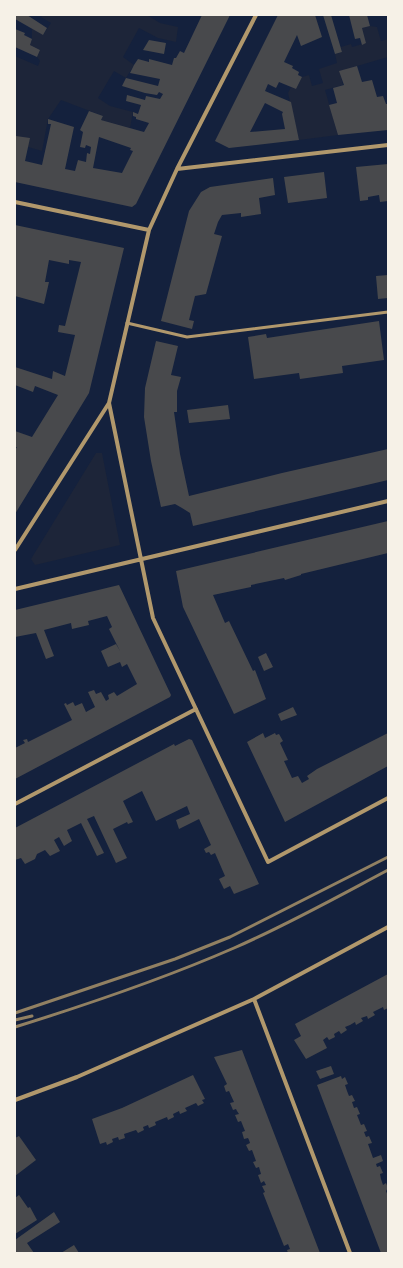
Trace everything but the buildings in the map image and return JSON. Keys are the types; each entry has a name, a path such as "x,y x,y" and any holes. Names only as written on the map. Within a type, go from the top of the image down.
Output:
{"street":[{"path":"15,550 109,403 149,230 177,169 256,15"},
{"path":"177,169 388,145"},
{"path":"15,202 149,230"},
{"path":"109,403 153,618 268,862 388,798"},
{"path":"15,589 388,500"},
{"path":"15,804 196,708"},
{"path":"15,1100 77,1077 254,999 388,927"},
{"path":"254,999 350,1253"}],"lane":[{"path":"127,323 187,337 388,312"}],"shaded area":[{"path":"43,15 147,15 160,23 178,27 176,42 158,38 139,28 123,57 134,65 126,78 114,71 98,98 110,106 133,112 130,128 101,120 103,116 61,100 48,119 42,151 28,147 16,136 15,139 15,56 38,66 40,61 37,57 40,50 30,45 32,39 32,28 43,35 51,23 41,17"},
{"path":"370,26 377,27 381,41 388,39 388,57 340,71 343,85 325,90 338,135 299,140 288,93 291,87 296,89 302,77 309,75 312,86 323,83 319,69 337,63 335,54 342,52 341,47 351,44 352,47 366,43 362,28"},
{"path":"96,453 102,453 120,545 35,565 31,559"}],"railway":[{"path":"15,1013 175,959 230,937 388,857"},
{"path":"15,1027 126,990 234,948 273,930 388,870"},
{"path":"15,1020 32,1016"}]}
